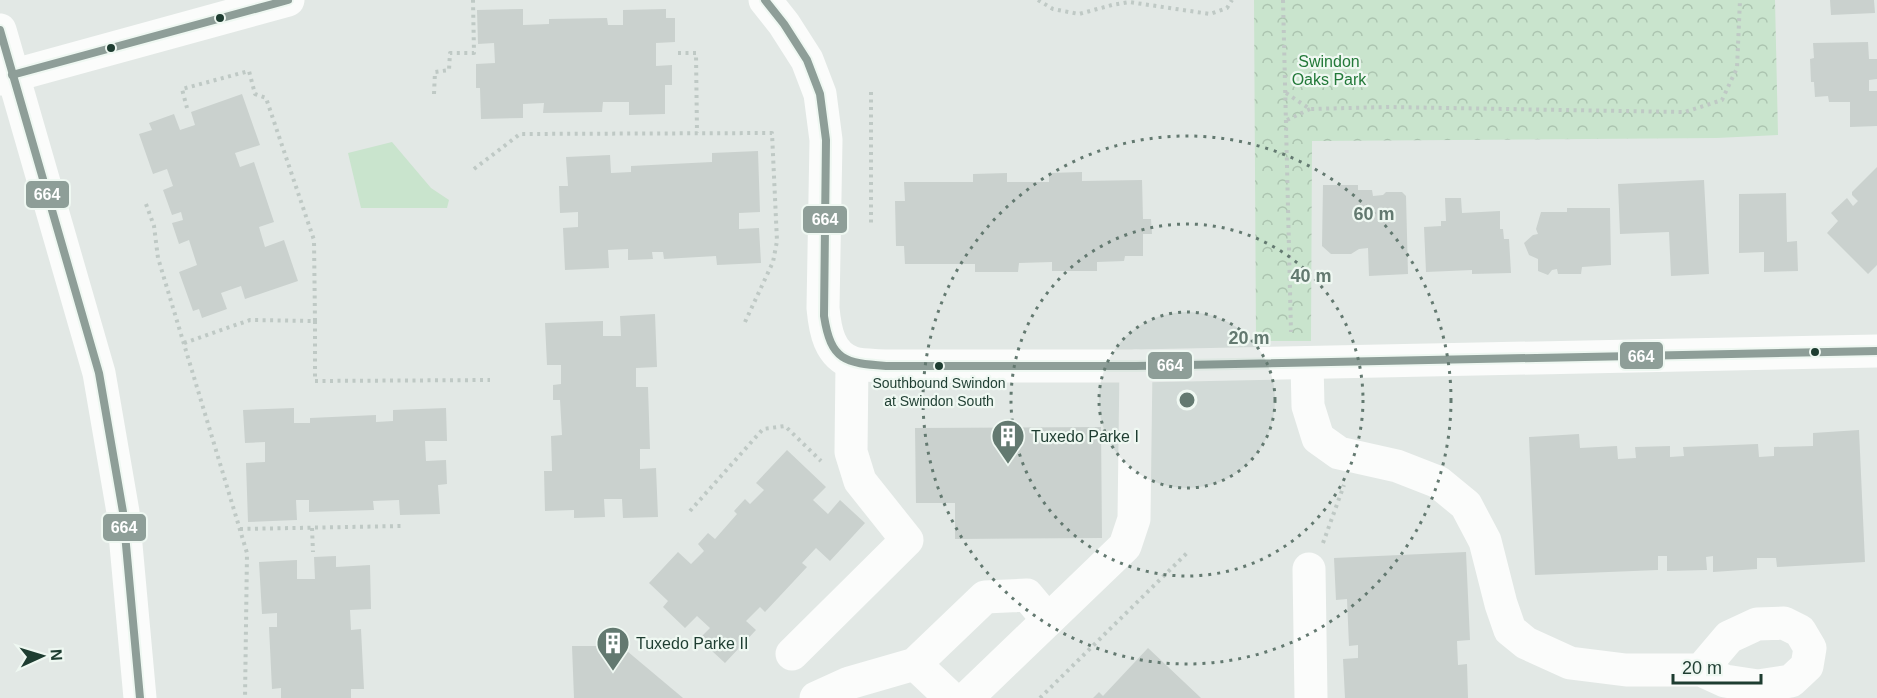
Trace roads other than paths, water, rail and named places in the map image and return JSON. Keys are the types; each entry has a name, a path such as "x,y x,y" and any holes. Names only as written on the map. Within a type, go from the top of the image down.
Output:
{"street":[{"path":"6,77 288,0"},
{"path":"765,0 784,24 807,60 820,94 826,140 823,308 825,333 835,351 852,363 886,366 1136,366 1877,351"},
{"path":"0,30 6,77 99,373 123,513 140,698"},
{"path":"792,654 907,540 860,481 853,461 851,452 852,363"},
{"path":"1299,363 1318,438 1339,453 1397,466 1438,482 1466,505 1485,541 1510,630 1526,643 1570,663 1626,670 1701,670"},
{"path":"967,698 1125,546 1134,519 1136,366"},
{"path":"1309,569 1311,698"},
{"path":"816,698 849,683 915,664 984,597 1027,595 1048,620"},
{"path":"915,664 951,698"}],"place":[{"name":"Southbound Swindon at Swindon South","path":"939,366"},
{"name":"Tuxedo Parke I","path":"1008,465"},
{"name":"Tuxedo Parke II","path":"613,672"}],"park label":[{"name":"Swindon Oaks Park","path":"1329,70"}]}
